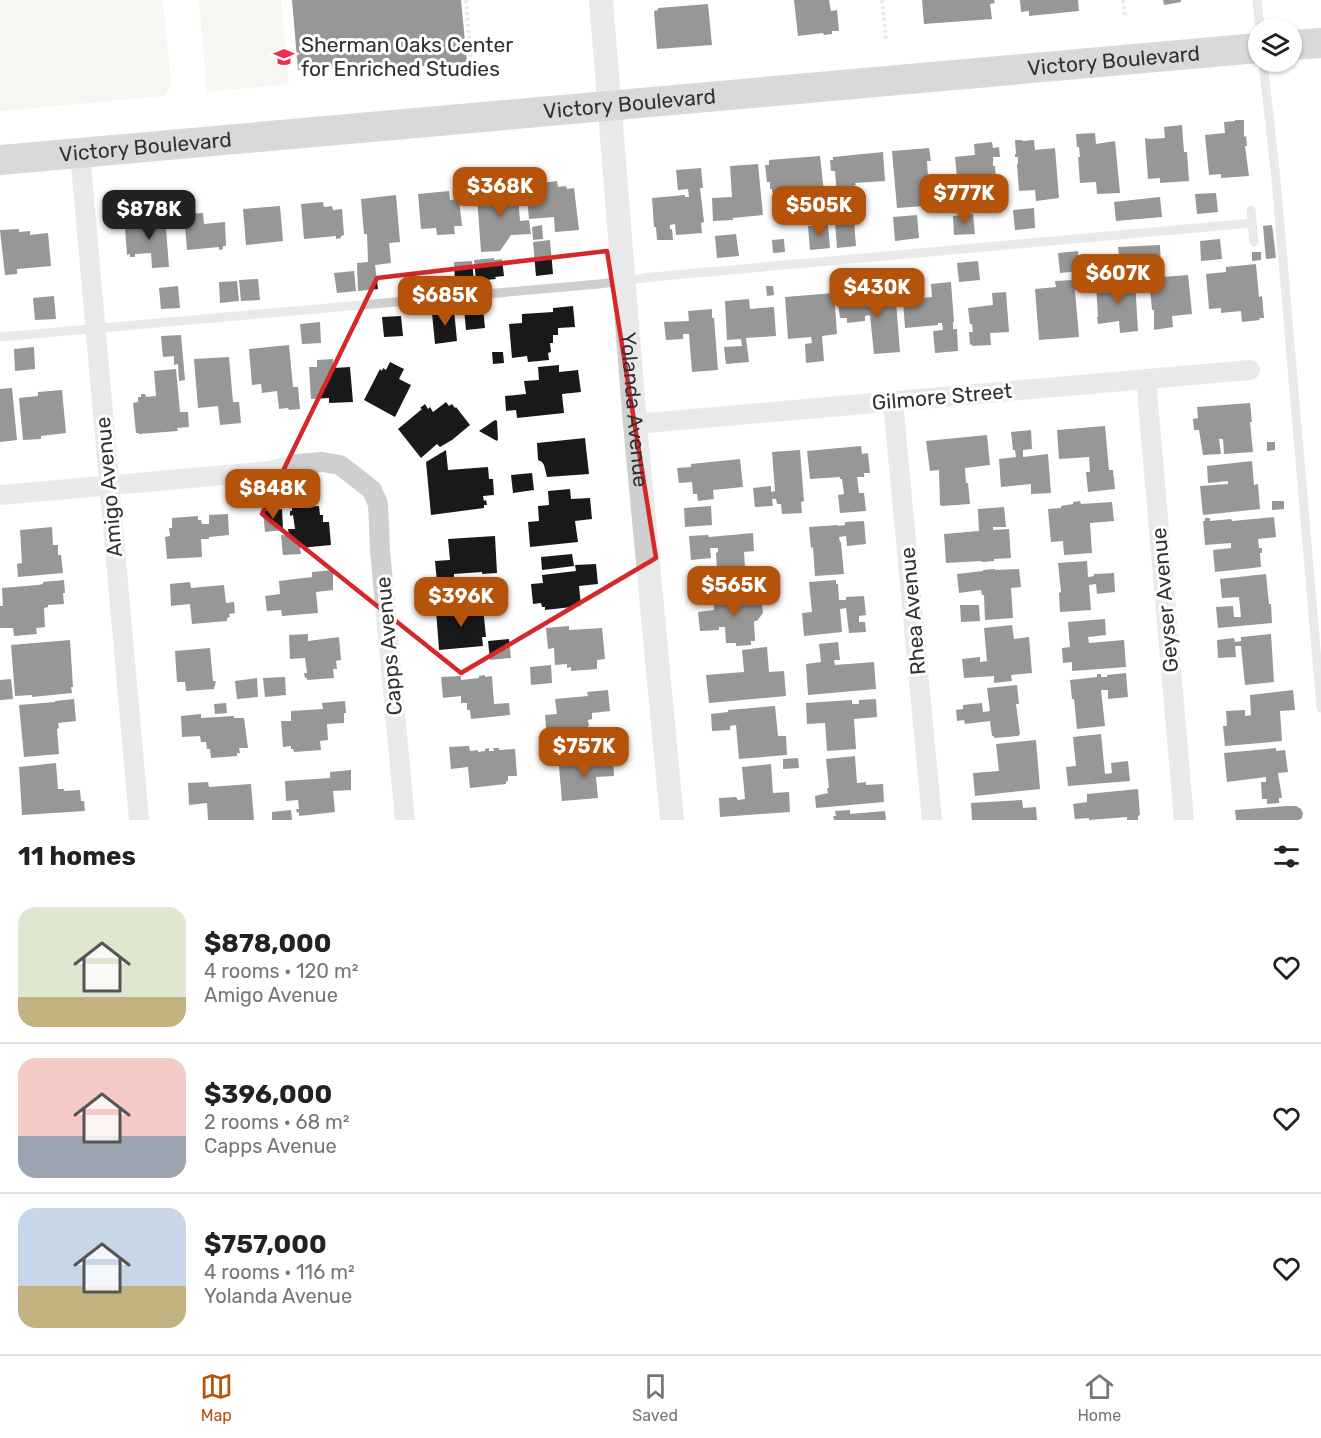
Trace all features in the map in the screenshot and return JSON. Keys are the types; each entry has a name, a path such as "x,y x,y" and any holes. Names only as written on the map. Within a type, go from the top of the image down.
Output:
{"main road":[{"path":"1302,44 1321,42"},
{"name":"Victory Boulevard","path":"0,160 1248,49"}],"street":[{"name":"Yolanda Avenue","path":"601,0 635,424 672,820"},
{"name":"Amigo Avenue","path":"80,153 139,820"},
{"name":"Gilmore Street","path":"635,424 1250,370"},
{"name":"Geyser Avenue","path":"1146,379 1184,820"},
{"name":"Rhea Avenue","path":"893,402 932,820"},
{"name":"Capps Avenue","path":"108,485 270,471 297,464 322,462 340,465 372,490 378,504 380,550 405,820"},
{"path":"0,495 108,485"}],"lane":[{"path":"1257,0 1259,18"},
{"path":"1264,72 1276,179 1321,708"},
{"path":"1251,210 1254,242"},
{"path":"0,337 1252,224"}],"path":[{"path":"466,0 472,75"},
{"path":"882,0 886,39"},
{"path":"1123,0 1125,16"}],"highlighted area":[{"path":"607,251 656,558 461,673 262,514 377,278"}],"green space":[{"path":"0,0 163,0 171,86 164,96 0,111"},
{"path":"199,0 281,0 289,84 207,92"}],"building":[{"path":"292,0 461,0 467,62 363,72 362,65 298,70"},
{"path":"794,0 829,0 831,11 837,10 839,31 832,31 832,34 824,35 823,33 798,36"},
{"path":"922,0 994,0 995,3 990,4 992,19 924,24"},
{"path":"1020,0 1078,0 1079,11 1029,16 1029,11 1021,12"},
{"path":"1163,0 1181,0 1181,2 1164,5"},
{"path":"708,4 712,45 657,49 654,11 658,8"},
{"path":"1244,120 1249,176 1221,178 1221,174 1209,175 1205,135 1225,133 1224,122"},
{"path":"1182,125 1189,181 1160,183 1160,178 1148,179 1145,138 1165,138 1164,127"},
{"path":"1095,133 1096,144 1115,141 1120,193 1097,194 1096,182 1080,183 1078,157 1080,157 1076,134"},
{"path":"1015,140 1034,140 1035,150 1055,148 1059,198 1036,201 1035,190 1019,191"},
{"path":"992,142 993,148 999,147 1000,157 993,157 997,193 982,194 983,205 960,207 955,157 975,155 974,144"},
{"path":"929,148 931,161 927,161 928,177 923,177 924,192 927,197 924,198 925,206 897,208 892,151"},
{"path":"883,152 885,181 855,183 856,185 853,186 854,206 838,207 835,171 831,171 830,160 833,160 833,157"},
{"path":"820,156 826,211 812,213 810,200 799,201 797,186 780,188 780,192 776,195 772,192 770,182 767,182 765,165 769,165 769,160"},
{"path":"758,164 763,215 713,221 712,198 732,197 730,166"},
{"path":"701,168 703,188 700,188 704,222 701,223 702,233 676,235 675,224 670,225 673,240 657,240 652,198 685,195 689,197 688,189 678,190 676,170"},
{"path":"557,181 558,187 574,188 579,230 555,232 554,217 529,219 526,185"},
{"path":"517,185 520,221 529,220 531,234 511,235 500,251 481,252 477,196 486,196 486,193 493,192 493,186"},
{"path":"449,191 450,200 459,199 462,226 454,226 455,234 437,235 436,228 421,229 418,194"},
{"path":"1216,193 1218,212 1197,214 1195,194"},
{"path":"396,195 400,242 389,243 391,263 375,265 378,289 358,291 357,263 368,262 367,234 364,234 361,199"},
{"path":"1160,197 1162,217 1116,221 1114,202"},
{"path":"323,202 324,207 332,206 333,210 342,209 344,235 336,239 336,236 304,239 301,204"},
{"path":"280,206 283,241 246,245 243,209"},
{"path":"1034,208 1035,228 1015,230 1013,210"},
{"path":"203,213 204,224 225,222 226,246 223,246 223,249 219,250 219,247 187,250 184,214"},
{"path":"973,214 975,234 954,235 953,216"},
{"path":"917,215 919,238 895,241 893,217"},
{"path":"165,216 169,267 152,268 151,253 135,254 135,257 127,255 125,227 143,226 142,218"},
{"path":"854,220 856,246 837,248 835,222"},
{"path":"542,225 543,239 533,240 532,227"},
{"path":"828,225 830,248 810,250 808,226"},
{"path":"1272,225 1276,258 1266,259 1263,226"},
{"path":"19,229 19,232 30,231 30,235 48,233 51,266 17,269 17,274 5,275 0,230"},
{"path":"736,234 739,256 717,258 715,236"},
{"path":"784,239 785,252 773,253 772,240"},
{"path":"1220,239 1222,259 1201,261 1200,241"},
{"path":"550,240 553,274 536,276 533,242"},
{"path":"1160,245 1161,265 1120,268 1118,247"},
{"path":"1078,251 1080,271 1060,273 1058,253"},
{"path":"1252,252 1261,252 1261,260 1252,261"},
{"path":"494,258 494,260 502,259 504,276 476,281 474,260"},
{"path":"472,261 474,281 455,282 454,262"},
{"path":"978,261 980,280 959,282 957,263"},
{"path":"1256,264 1259,297 1262,296 1264,318 1242,322 1241,311 1221,313 1221,308 1209,309 1206,274 1226,272 1226,267"},
{"path":"354,271 356,291 337,293 334,273"},
{"path":"1188,275 1192,314 1172,316 1173,327 1154,330 1154,310 1152,310 1149,278"},
{"path":"258,279 260,300 241,301 239,280"},
{"path":"1074,280 1079,337 1039,340 1035,289 1056,287 1055,281"},
{"path":"237,281 239,301 220,303 219,282"},
{"path":"1135,281 1138,331 1120,333 1119,321 1098,324 1096,284"},
{"path":"951,282 953,329 957,329 958,351 935,353 933,331 943,330 942,323 905,328 903,300 932,297 931,284"},
{"path":"178,286 180,308 161,309 159,288"},
{"path":"766,286 773,286 774,295 767,296"},
{"path":"895,289 900,352 874,354 870,315 865,316 865,321 847,323 847,318 840,318 838,303 863,302 863,298 869,298 868,291"},
{"path":"1006,292 1009,332 990,333 991,345 970,345 969,332 973,332 968,308 993,305 992,293"},
{"path":"834,293 837,334 822,336 824,361 806,363 805,344 812,343 811,337 788,339 785,297"},
{"path":"54,296 56,319 35,320 33,298"},
{"path":"749,299 750,309 774,307 776,336 746,338 749,362 726,364 724,347 742,346 741,339 727,340 725,301"},
{"path":"573,306 575,327 558,328 558,335 553,335 553,343 550,343 549,360 528,362 527,356 512,358 509,324 522,323 522,314 553,312 553,308"},
{"path":"483,308 485,328 466,330 464,309"},
{"path":"712,309 718,370 692,372 689,334 683,334 683,339 666,340 664,322 689,321 688,311"},
{"path":"454,310 457,341 435,344 432,313"},
{"path":"401,316 403,336 384,337 382,317"},
{"path":"320,322 321,343 302,344 300,324"},
{"path":"181,335 185,380 179,381 178,364 174,365 174,356 163,357 161,336"},
{"path":"289,345 293,387 298,387 300,409 289,410 288,408 279,409 277,391 262,393 261,384 252,385 249,349"},
{"path":"34,347 35,369 15,371 14,349"},
{"path":"492,352 503,352 504,363 493,364"},
{"path":"229,357 233,402 239,402 241,423 220,425 218,406 198,408 194,359"},
{"path":"333,359 334,368 350,367 353,402 329,403 329,398 311,399 309,367 317,367 317,360"},
{"path":"390,362 404,369 399,379 411,385 395,417 364,400 380,369 386,370"},
{"path":"559,365 559,372 578,370 581,392 562,394 564,413 517,418 516,410 506,411 505,396 526,394 524,381 539,380 538,367"},
{"path":"176,369 180,412 188,412 189,427 177,428 178,431 136,433 133,403 138,402 141,394 145,394 146,397 156,396 154,371"},
{"path":"12,388 17,440 0,442 0,389"},
{"path":"62,390 66,433 41,436 41,439 23,440 19,398 38,396 38,392"},
{"path":"446,402 449,406 452,404 456,407 470,425 440,447 437,444 421,458 398,429 425,404 433,412"},
{"path":"1250,403 1253,452 1224,454 1223,439 1219,439 1221,454 1203,455 1199,430 1194,430 1193,419 1198,418 1197,407"},
{"path":"495,420 497,421 497,441 479,431"},
{"path":"1105,426 1109,470 1113,470 1115,489 1088,492 1086,472 1090,472 1089,457 1059,459 1057,430"},
{"path":"1031,430 1032,449 1023,450 1023,457 1048,454 1051,493 1031,494 1031,484 1001,487 999,459 1016,457 1011,432"},
{"path":"987,435 990,465 965,468 970,504 940,505 939,470 930,471 926,441"},
{"path":"585,438 589,474 547,477 544,465 538,460 537,443"},
{"path":"1267,442 1275,442 1275,450 1267,451"},
{"path":"861,446 862,454 868,453 870,473 864,473 864,477 857,477 859,493 864,493 866,511 840,513 838,495 844,494 842,479 840,477 810,479 807,451"},
{"path":"446,450 448,470 488,467 489,479 493,479 494,495 483,496 487,505 484,505 484,508 431,515 426,462"},
{"path":"800,450 804,501 801,502 802,513 782,514 781,504 777,504 776,499 772,499 773,506 755,507 753,488 771,486 771,492 775,491 772,452"},
{"path":"740,459 743,487 713,490 714,499 698,501 697,494 693,494 692,482 679,483 677,468 691,467 691,464"},
{"path":"1252,461 1254,485 1258,484 1260,509 1203,515 1200,486 1228,484 1228,481 1208,483 1207,466"},
{"path":"532,473 534,490 513,493 511,475"},
{"path":"570,489 571,499 590,498 592,519 575,521 578,542 530,547 528,522 539,521 538,506 549,505 548,491"},
{"path":"1080,501 1081,504 1112,502 1114,521 1090,523 1092,553 1064,555 1063,541 1051,542 1048,509 1061,508 1061,506"},
{"path":"1272,501 1284,501 1284,509 1272,510"},
{"path":"319,506 323,522 329,522 331,545 300,548 301,554 283,555 281,535 289,535 288,529 295,529 293,515 290,516 292,508"},
{"path":"711,506 712,525 685,527 684,508"},
{"path":"1004,507 1006,527 993,527 993,530 1009,529 1011,558 946,563 944,534 979,531 978,509"},
{"path":"282,509 283,530 265,532 263,511"},
{"path":"228,514 229,535 201,539 202,557 167,559 165,537 170,536 169,528 172,528 172,518 198,516 202,524 209,524 209,515"},
{"path":"1274,517 1276,537 1258,539 1259,548 1262,548 1261,567 1215,572 1213,550 1231,548 1231,543 1205,545 1203,521 1205,518 1210,518 1210,521 1231,519 1232,521"},
{"path":"864,521 866,544 847,546 846,536 839,537 844,574 815,576 809,527 838,526 845,525 845,522"},
{"path":"52,527 53,545 58,545 63,573 18,577 17,564 22,563 20,530"},
{"path":"753,533 754,551 744,552 746,582 718,585 716,553 718,548 710,548 711,558 691,560 689,536 708,535 709,537"},
{"path":"495,536 497,573 454,574 454,581 437,582 435,561 450,560 448,539"},
{"path":"572,554 574,566 542,570 541,557"},
{"path":"1087,561 1088,577 1094,574 1114,573 1115,592 1097,594 1096,584 1089,585 1091,610 1060,612 1059,593 1061,592 1058,563"},
{"path":"596,564 598,584 579,586 581,606 545,610 541,603 533,604 531,584 543,583 542,575 576,571 575,565"},
{"path":"995,569 1019,569 1021,587 1011,588 1013,618 985,620 984,595 981,590 959,593 957,574"},
{"path":"333,570 333,590 316,592 318,613 282,616 281,610 267,611 265,596 280,594 279,581 312,577 312,572"},
{"path":"1266,574 1272,623 1218,628 1216,607 1233,606 1234,617 1241,617 1239,597 1222,598 1220,579"},
{"path":"64,580 64,604 48,605 44,608 45,627 36,628 37,634 14,636 13,628 0,628 0,606 3,606 2,588"},
{"path":"836,580 839,600 846,600 846,597 864,596 866,615 859,616 859,622 865,622 866,632 849,633 846,608 840,609 842,632 804,636 802,613 812,612 809,582"},
{"path":"190,582 191,588 224,585 226,603 234,602 235,613 229,614 227,621 192,624 190,604 171,606 170,584"},
{"path":"759,592 763,613 757,621 754,621 755,641 751,641 751,645 736,646 736,643 726,643 725,627 719,627 719,630 700,631 698,612 714,610 713,595"},
{"path":"960,605 979,605 980,621 961,622"},
{"path":"483,607 486,637 482,637 483,646 439,650 436,610"},
{"path":"1105,619 1106,635 1088,637 1089,643 1124,640 1126,667 1072,671 1072,662 1063,663 1062,648 1070,647 1068,622"},
{"path":"1012,625 1014,639 1029,637 1032,673 1011,675 1012,681 994,683 994,676 964,678 962,659 980,657 980,662 987,661 984,628"},
{"path":"569,626 569,630 602,628 605,659 597,660 597,669 571,671 571,667 567,668 567,664 555,665 554,648 548,649 546,628"},
{"path":"308,634 308,641 339,637 341,660 336,661 337,669 333,669 334,678 307,680 304,673 307,673 305,658 290,659 289,635"},
{"path":"1271,634 1274,682 1245,685 1241,646 1235,646 1236,657 1218,658 1217,640 1234,638 1235,642 1241,641 1241,637"},
{"path":"509,639 511,658 490,660 488,641"},
{"path":"70,640 72,693 32,697 32,695 15,696 11,645"},
{"path":"838,642 840,660 834,660 835,665 874,662 876,689 808,695 806,664 821,662 819,644"},
{"path":"767,647 769,672 784,671 786,696 709,703 706,675 744,672 742,650"},
{"path":"210,648 213,681 216,681 214,689 186,691 185,682 177,682 175,651"},
{"path":"551,665 552,683 531,685 530,667"},
{"path":"1126,673 1128,697 1108,699 1108,690 1101,690 1105,726 1077,729 1070,680 1097,677 1097,674 1107,677 1107,675"},
{"path":"485,675 485,677 492,676 494,704 509,703 510,715 471,719 467,703 461,703 461,696 443,698 441,677 461,676 461,680"},
{"path":"285,677 286,695 265,697 263,678"},
{"path":"257,678 258,697 237,699 235,681"},
{"path":"11,679 13,699 0,700 0,680"},
{"path":"1017,685 1019,704 1016,704 1020,734 1018,736 994,738 990,721 965,724 964,720 957,721 956,710 963,709 963,705 982,703 983,712 990,711 987,688"},
{"path":"608,690 610,711 592,713 592,719 588,720 589,726 586,728 585,737 547,741 545,715 557,714 555,699 588,696 587,692"},
{"path":"1293,690 1295,710 1280,711 1282,741 1225,746 1223,726 1227,726 1226,711 1245,710 1245,716 1251,715 1250,695"},
{"path":"74,699 76,721 58,723 59,754 24,757 19,705"},
{"path":"876,699 877,717 854,719 856,749 827,751 825,723 807,724 806,703 852,700 852,704 859,704 859,700"},
{"path":"345,701 344,723 327,724 328,740 320,741 321,750 294,752 291,746 283,747 281,721 291,721 291,711 323,709 322,703"},
{"path":"226,703 227,713 215,714 214,704"},
{"path":"775,706 778,736 786,736 787,755 739,759 736,725 730,726 730,730 712,731 711,714 728,712 728,710"},
{"path":"201,714 201,718 234,716 234,718 244,718 248,748 239,748 240,753 237,753 237,756 211,758 210,749 207,749 206,742 201,742 200,736 182,737 181,716"},
{"path":"1101,734 1105,774 1112,773 1111,763 1128,761 1130,781 1068,786 1066,767 1076,766 1073,737"},
{"path":"1036,740 1040,789 975,796 973,773 999,771 996,744"},
{"path":"469,746 470,751 478,750 478,752 489,748 489,751 494,751 493,748 515,749 517,776 508,776 506,784 470,788 468,767 451,769 449,747"},
{"path":"1276,748 1276,751 1285,750 1288,772 1278,773 1282,798 1279,798 1279,803 1267,804 1267,799 1262,799 1261,782 1266,782 1266,777 1227,782 1224,753"},
{"path":"613,755 614,776 596,777 598,798 562,801 559,766 593,763 592,757"},
{"path":"855,756 857,783 883,784 884,802 816,808 815,796 828,793 826,759"},
{"path":"798,758 799,768 783,769 783,759"},
{"path":"56,763 58,789 80,790 85,811 22,815 19,767"},
{"path":"771,764 773,793 789,792 790,812 720,817 719,798 745,799 742,767"},
{"path":"351,770 351,790 333,791 335,812 299,816 296,809 299,809 298,800 286,801 285,781 330,778 330,772"},
{"path":"208,782 209,787 251,784 254,820 208,820 207,803 189,805 188,783"},
{"path":"1138,789 1140,815 1138,820 1127,820 1127,817 1075,819 1073,804 1087,802 1087,794"},
{"path":"1022,800 1023,808 1036,807 1037,820 972,820 971,803"},
{"path":"1296,806 1301,809 1302,818 1299,820 1236,820 1235,810"},
{"path":"291,810 292,820 272,820 272,812"},
{"path":"850,810 850,814 885,811 886,820 834,820 835,811"}],"place":[{"name":"Sherman Oaks Center for Enriched Studies","path":"284,57"}]}
